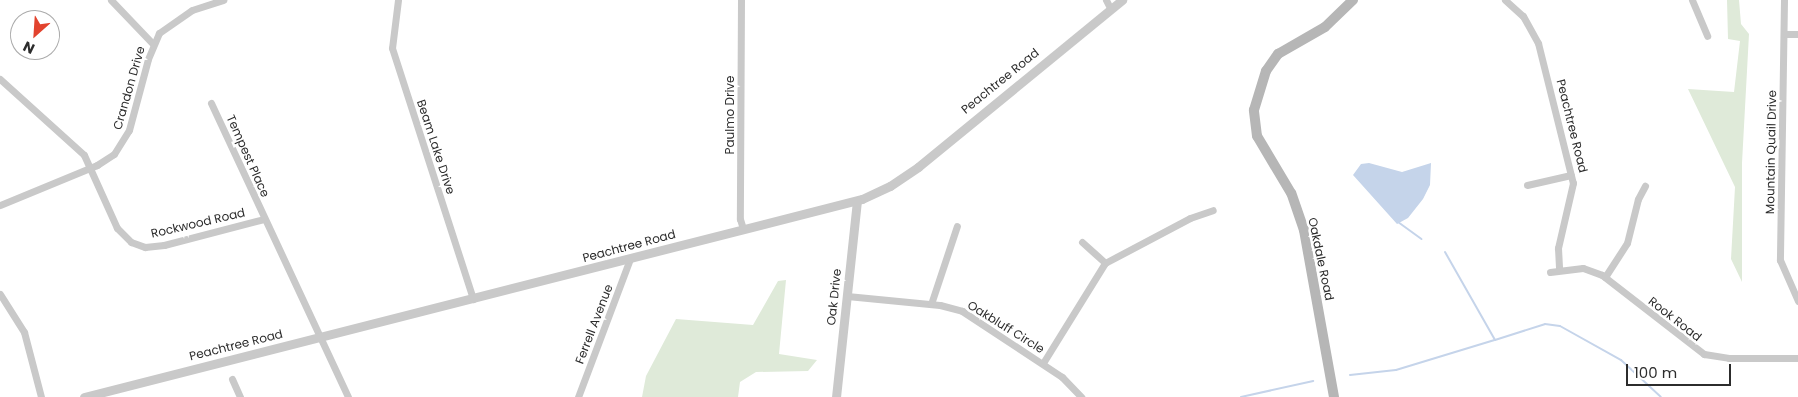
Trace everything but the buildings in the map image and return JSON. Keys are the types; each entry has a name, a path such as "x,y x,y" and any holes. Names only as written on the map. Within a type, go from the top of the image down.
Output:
{"main road":[{"name":"Oakdale Road","path":"1334,397 1304,230 1291,192 1257,136 1254,110 1266,71 1278,54 1325,27 1353,0"}],"street":[{"path":"111,0 153,44"},
{"name":"Crandon Drive","path":"0,205 92,168 114,154 126,138 153,44 159,33 174,20 192,10 223,0"},
{"name":"Beam Lake Drive","path":"398,0 392,48 473,299"},
{"name":"Paulmo Drive","path":"741,0 740,219 743,229"},
{"name":"Peachtree Road","path":"84,397 111,393 321,337 857,200 890,186 918,167 1108,4 1122,0"},
{"name":"Peachtree Road","path":"1505,0 1516,3 1538,43 1571,175 1572,192 1558,248 1559,269"},
{"path":"1692,0 1707,36"},
{"name":"Mountain Quail Drive","path":"1784,0 1780,260 1798,301"},
{"path":"1784,34 1798,34"},
{"name":"Rockwood Road","path":"0,79 79,150 92,168 117,228 125,238 141,246 164,245 264,219 348,397"},
{"name":"Tempest Place","path":"211,103 264,219"},
{"path":"1527,185 1571,175"},
{"path":"1605,277 1627,243 1638,200 1645,186"},
{"name":"Oak Drive","path":"836,397 857,200"},
{"path":"1043,363 1106,263 1190,218 1213,210"},
{"path":"931,304 957,226"},
{"path":"1082,242 1106,263"},
{"name":"Ferrell Avenue","path":"578,397 630,259"},
{"name":"Rook Road","path":"1550,272 1559,269 1583,268 1605,277 1704,354 1729,358 1798,358"},
{"path":"0,294 24,332 42,397"},
{"name":"Oakbluff Circle","path":"847,296 931,304 970,315 1043,363 1070,383 1081,397"},
{"path":"232,378 240,397"}],"green space":[{"path":"1727,0 1739,0 1741,24 1749,34 1742,163 1742,282 1731,259 1735,187 1688,89 1734,92 1740,41 1728,39"},
{"path":"786,280 779,354 817,360 808,371 756,372 740,382 738,397 642,397 646,376 676,319 753,325 778,281"}],"water":[{"path":"1369,163 1402,172 1431,163 1430,185 1423,199 1408,218 1397,224 1353,175 1361,164"}],"waterway":[{"path":"1398,222 1421,239"},
{"path":"1445,252 1495,340 1545,324 1560,326 1621,360 1661,397"},
{"path":"1350,375 1396,370 1495,340"},
{"path":"1241,397 1313,381"}]}
